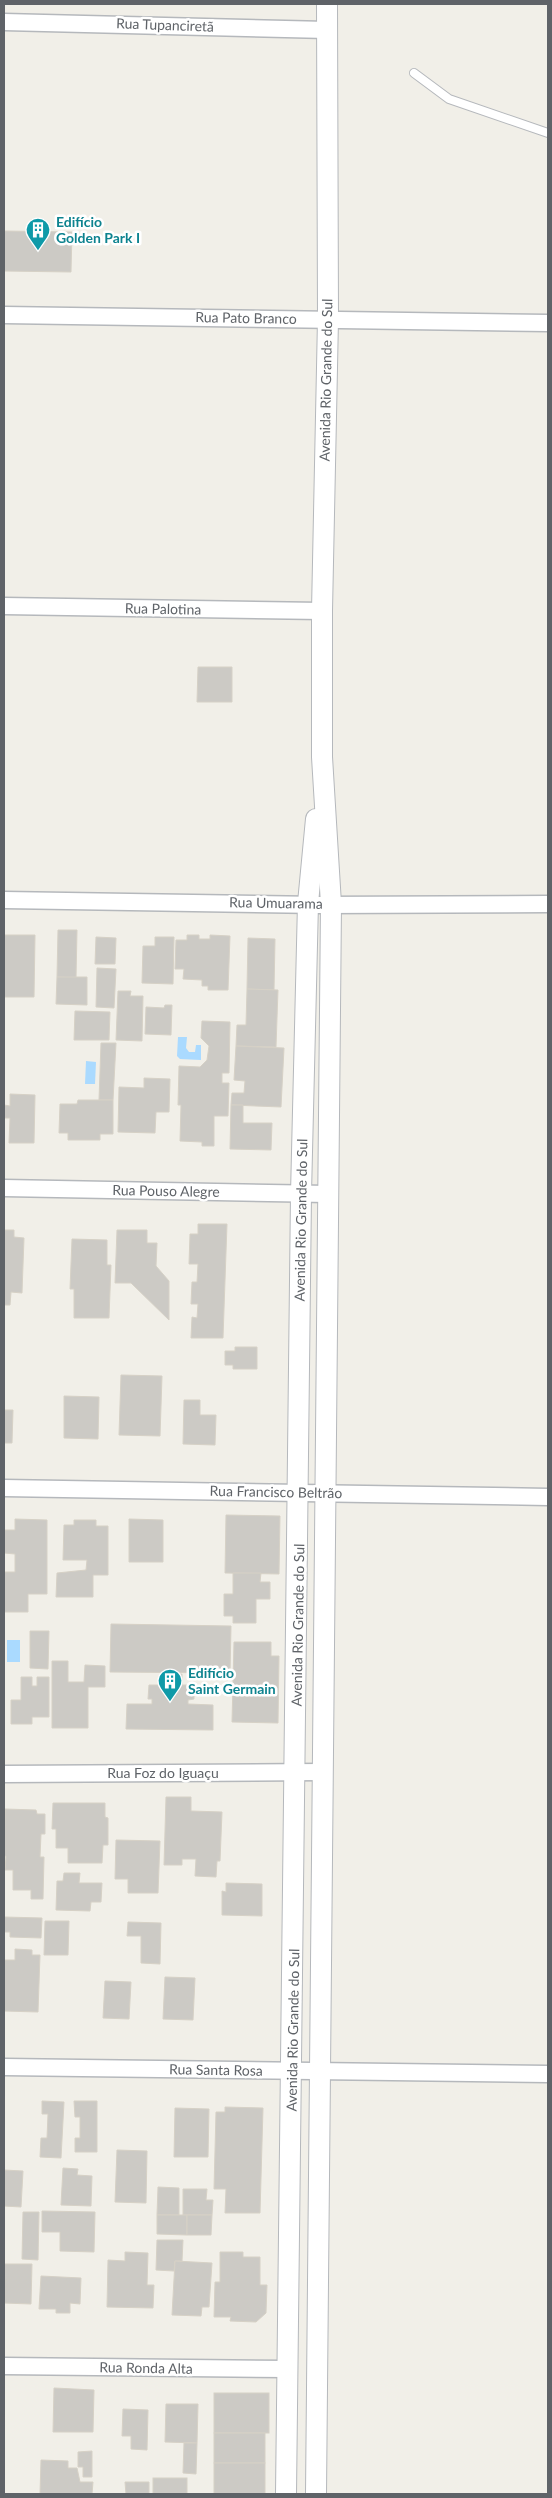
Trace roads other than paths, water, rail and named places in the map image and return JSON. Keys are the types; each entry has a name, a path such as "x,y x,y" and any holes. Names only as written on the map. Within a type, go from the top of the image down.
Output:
{"street":[{"name":"Avenida Rio Grande do Sul","path":"316,2494 331,904 322,756 322,611 328,319 327,4"},
{"name":"Rua Tupanciretã","path":"4,22 326,30"},
{"name":"Rua Pato Branco","path":"4,315 548,323"},
{"name":"Rua Palotina","path":"4,606 322,611"},
{"name":"Avenida Rio Grande do Sul","path":"286,2494 296,1772 301,1194 308,903 322,756"},
{"name":"Rua Umuarama","path":"4,900 331,904 548,904"},
{"name":"Rua Pouso Alegre","path":"4,1188 328,1194"},
{"name":"Rua Francisco Beltrão","path":"4,1488 548,1496"},
{"name":"Rua Foz do Iguaçu","path":"4,1774 322,1772"},
{"name":"Rua Santa Rosa","path":"4,2067 548,2074"},
{"name":"Rua Ronda Alta","path":"4,2366 288,2369"}],"lane":[{"path":"414,73 449,99 548,133"}],"water":[{"path":"178,1037 187,1037 186,1048 189,1052 195,1052 196,1045 201,1045 201,1060 180,1059 177,1056"},
{"path":"86,1061 96,1062 95,1084 85,1084"},
{"path":"7,1640 20,1640 20,1662 7,1662"}],"place":[{"name":"Edifício Golden Park I","path":"38,251"},
{"name":"Edifício Saint Germain","path":"170,1702"}]}
